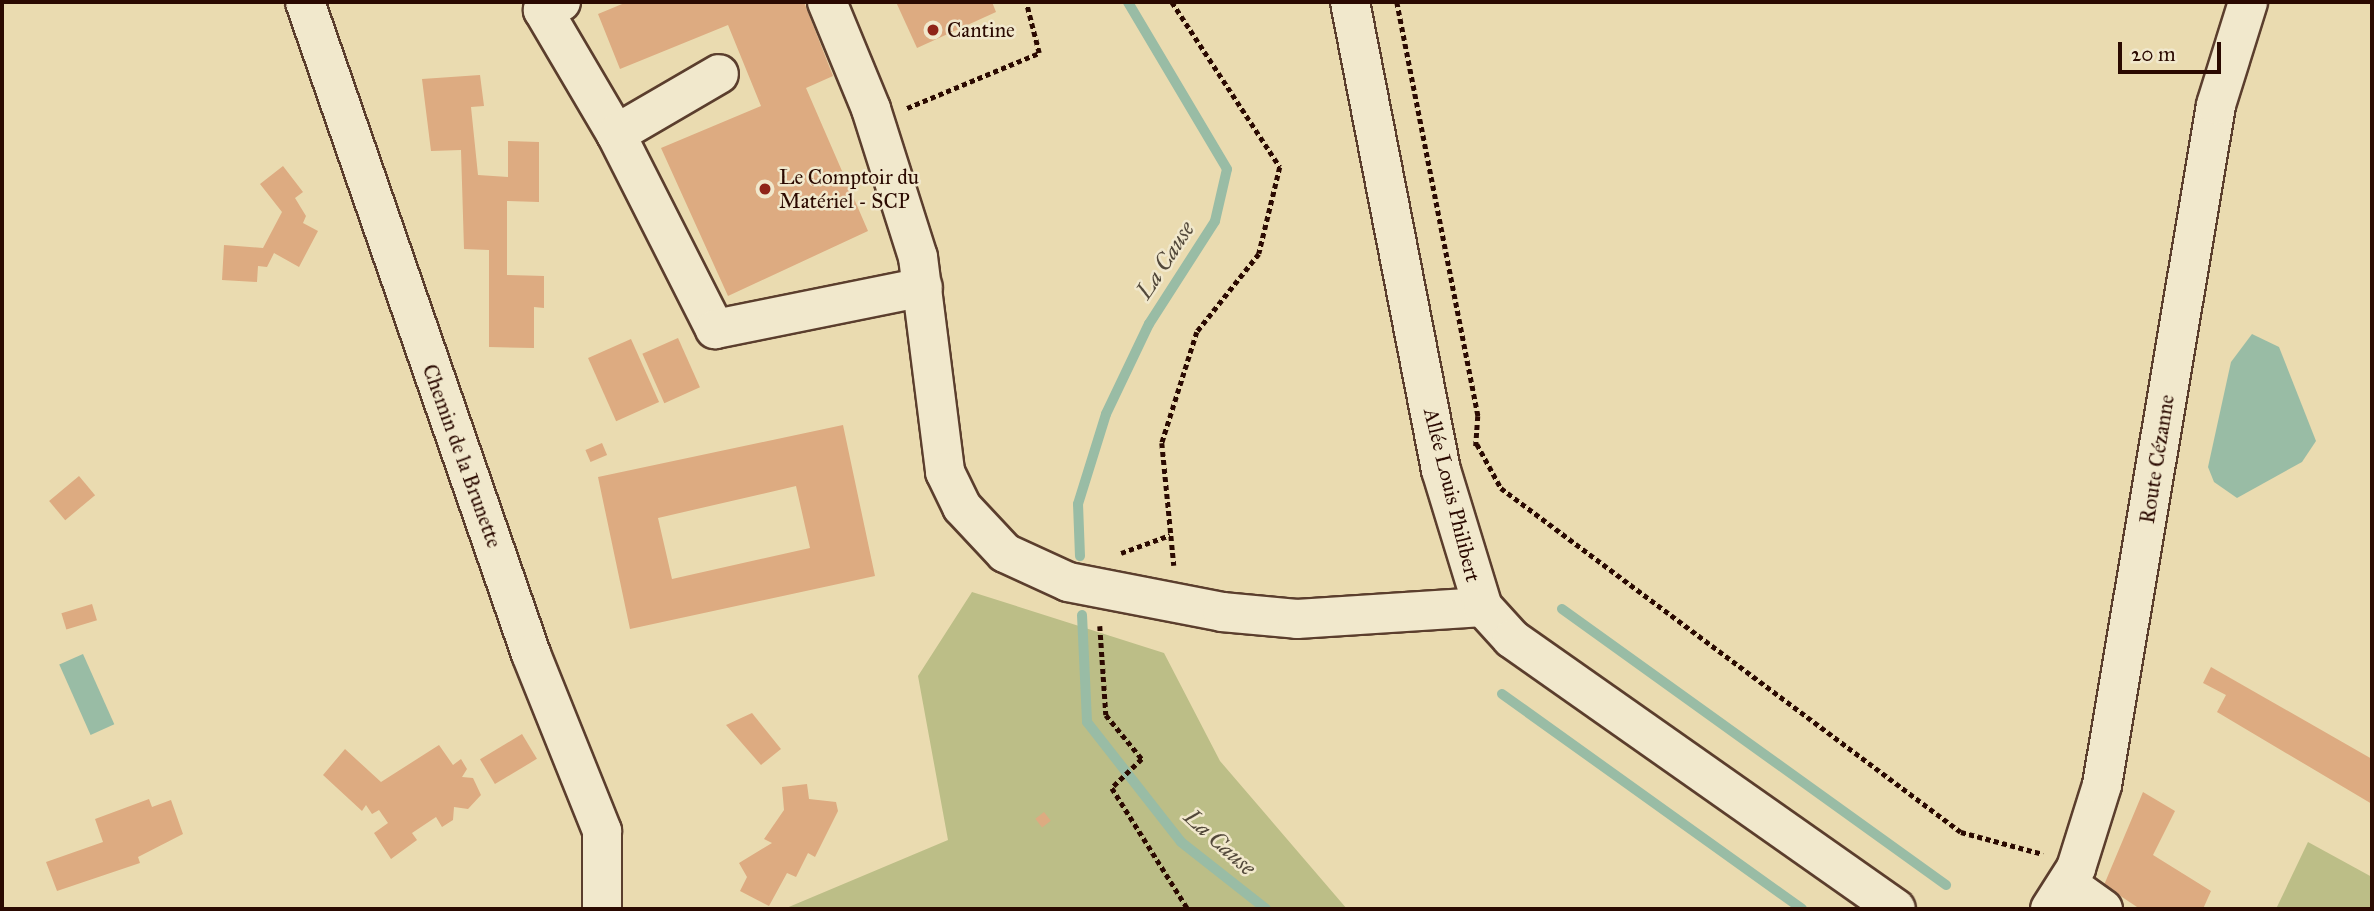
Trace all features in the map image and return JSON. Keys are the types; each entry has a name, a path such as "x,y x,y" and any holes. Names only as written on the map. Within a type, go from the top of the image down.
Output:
{"street":[{"name":"Chemin de la Brunette","path":"305,2 531,654 603,831 603,909"},
{"path":"827,2 871,109 923,287 946,472 962,507 1005,553 1090,588 1222,612 1297,619 1483,607"},
{"name":"Allée Louis Philibert","path":"1350,2 1441,470 1483,607 1512,639 1896,909"},
{"name":"Route Cézanne","path":"2058,884 2102,785 2214,118 2248,2"},
{"path":"547,4 715,330 923,287"},
{"path":"616,134 719,74"},
{"path":"2058,884 2104,909"}],"path":[{"path":"871,109 895,100 903,110 1039,53 1026,2"},
{"path":"1172,2 1280,167 1259,254 1197,332 1162,443 1172,564 1185,570"},
{"path":"1397,2 1478,416 1477,444 1501,488 1961,832 2058,884"},
{"path":"1441,470 1465,460 1477,444"},
{"path":"1109,558 1170,535"},
{"path":"1099,618 1106,715 1142,759 1112,788 1188,909"}],"shaded area":[{"path":"2252,334 2279,347 2316,441 2302,462 2237,498 2214,482 2208,467 2231,362"},
{"path":"972,592 1164,653 1220,761 1347,909 784,909 948,840 918,676"},
{"path":"83,654 114,724 91,735 59,665"},
{"path":"2308,842 2372,877 2372,909 2276,909"}],"building":[{"name":"Le Comptoir du Matériel - SCP","path":"627,2 804,2 833,76 806,88 868,231 728,296 661,148 761,106 728,25 620,69 598,14"},
{"name":"Cantine","path":"896,2 992,2 996,12 917,48"},
{"path":"480,75 484,106 471,107 478,175 508,177 508,141 539,142 539,202 507,201 507,275 544,276 544,308 534,307 534,348 489,347 489,250 464,249 461,150 431,151 422,79"},
{"path":"283,166 303,192 295,198 306,216 303,223 318,231 299,267 274,253 267,267 258,266 257,282 222,280 224,245 263,248 282,212 260,184"},
{"path":"678,338 700,387 664,403 642,354"},
{"path":"631,339 659,402 616,421 588,358"},
{"path":"843,425 875,576 630,629 598,477","holes":["796,486 810,548 672,579 658,518"]},
{"path":"602,443 607,455 591,462 585,450"},
{"path":"79,476 95,495 65,520 49,501"},
{"path":"92,604 97,620 66,630 61,613"},
{"path":"2211,667 2372,759 2372,804 2217,712 2226,695 2203,683"},
{"path":"752,713 781,749 761,765 726,725"},
{"path":"522,734 537,759 495,784 480,759"},
{"path":"439,745 453,765 461,759 467,769 462,777 473,778 481,795 468,809 454,807 453,820 442,827 436,817 412,833 417,840 391,859 374,833 388,823 379,810 372,814 366,805 362,811 323,775 345,749 381,782"},
{"path":"807,784 809,799 836,802 838,811 815,857 808,853 796,877 787,873 769,906 740,891 747,877 739,863 772,843 764,839 784,810 782,787"},
{"path":"2143,792 2175,811 2153,855 2211,891 2203,909 2140,909 2104,885"},
{"path":"149,799 152,807 171,800 183,834 138,857 140,863 57,891 46,862 103,842 95,819"},
{"path":"1044,812 1051,821 1042,827 1035,819"}],"waterway":[{"name":"La Cause","path":"1080,556 1078,504 1106,414 1149,324 1215,221 1227,169 1128,2"},
{"path":"1562,609 1946,885"},
{"name":"La Cause","path":"1082,615 1087,722 1181,842 1266,909"},
{"path":"1502,694 1802,909"}],"place":[{"name":"Cantine","path":"933,30"},
{"name":"Le Comptoir du Matériel - SCP","path":"765,189"}]}
